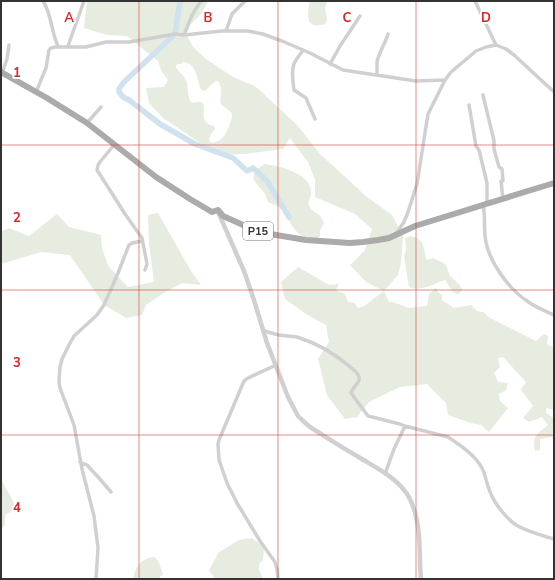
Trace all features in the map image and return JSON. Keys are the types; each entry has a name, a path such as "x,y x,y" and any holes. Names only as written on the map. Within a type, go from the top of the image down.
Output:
{"main road":[{"name":"P15","path":"1,73 88,123 156,178 186,197 212,212 218,210 223,216 252,229 270,234 302,240 355,243 378,240 420,225 554,183"}],"street":[{"path":"43,1 48,12 58,46"},
{"path":"68,46 84,1"},
{"path":"184,35 192,15 201,1"},
{"path":"226,31 232,14 245,1"},
{"path":"475,1 496,45"},
{"path":"330,64 360,16"},
{"path":"36,92 46,68 49,50 51,48 58,46 86,47 106,42 129,42 176,34 184,35 226,31 248,31 263,34 303,50 343,70 416,81 445,80"},
{"path":"376,75 377,62 388,34"},
{"path":"1,73 7,59 9,45"},
{"path":"395,235 404,222 417,184 428,114 445,80 451,72 476,51 496,45 506,49 514,55 554,92"},
{"path":"303,50 294,63 294,90 306,98 315,119"},
{"path":"483,95 494,141 494,149 499,167 502,169 503,181 501,181 503,199"},
{"path":"469,105 476,146 487,183 484,210 485,240 489,253 500,273 512,289 525,300 554,315"},
{"path":"88,123 101,107"},
{"path":"114,145 100,162 97,170 142,241 147,265 145,270"},
{"path":"218,210 244,271 276,365 296,413 310,427 392,478 402,488 412,504 417,520 421,579"},
{"path":"96,579 98,551 97,533 93,511 80,462 72,417 58,382 60,367 62,358 74,336 96,315 104,305 129,245 132,242 142,241"},
{"path":"264,331 299,338 340,358 358,374 360,378 351,390 351,393 368,416 448,437 476,459 482,468 492,497 509,519 526,531 554,539"},
{"path":"276,365 244,381 222,433 218,447 219,460 227,483 260,541 275,562 278,579"},
{"path":"385,474 394,449 405,426"},
{"path":"80,462 87,465 111,492"}],"shaded area":[{"path":"87,1 208,1 202,13 186,29 188,38 193,47 206,59 233,77 255,86 297,125 320,154 367,197 392,215 403,236 401,263 398,275 384,291 366,282 350,265 365,250 372,229 355,214 315,197 315,179 308,162 290,138 283,149 245,154 216,155 163,118 149,103 146,88 164,87 168,80 162,72 158,61 127,36 107,35 84,28","holes":["183,62 187,63 193,68 201,90 205,91 216,81 219,82 221,87 221,104 232,114 232,119 226,133 216,142 212,143 209,140 215,129 214,126 205,121 203,104 200,102 191,102 187,83 176,68 176,65 178,64"]},
{"path":"310,1 328,1 325,8 327,18 326,23 322,25 311,24 308,18"},
{"path":"265,164 293,172 305,179 311,191 309,206 321,217 324,223 320,230 320,236 317,239 302,236 293,227 282,210 268,202 265,194 253,179 257,170"},
{"path":"158,213 191,271 201,285 182,283 146,305 142,315 126,318 104,305 70,255 41,252 1,264 1,232 9,228 29,236 57,214 69,227 101,235 102,249 109,267 128,287 154,282 149,244 148,215"},
{"path":"410,236 421,241 424,247 426,259 428,260 433,258 446,265 450,276 462,289 460,293 456,294 453,292 445,280 423,288 409,287 404,256 406,249 405,239"},
{"path":"298,267 329,285 339,284 336,290 345,294 348,302 355,303 358,308 364,306 384,291 389,302 409,308 427,306 429,294 436,288 442,295 442,300 454,308 471,305 477,311 483,312 490,318 536,341 544,334 548,336 547,344 554,348 554,410 546,408 546,413 554,418 554,440 551,437 540,439 540,450 535,451 534,441 536,435 548,425 542,417 529,422 523,418 533,406 521,390 526,382 503,357 498,358 500,367 494,373 498,382 508,383 506,390 499,394 500,401 508,408 489,432 481,425 448,415 446,403 427,384 400,387 369,402 357,417 345,419 327,395 318,359 329,342 326,325 306,314 285,299 281,282"},
{"path":"1,479 17,508 5,515 5,525 1,530"},
{"path":"252,538 264,547 263,560 259,564 259,570 263,579 215,579 209,570 219,552 239,540"},
{"path":"154,557 159,562 163,574 158,579 133,579 139,564 146,559"}],"waterway":[{"path":"180,1 175,34 124,82 119,89 119,92 123,97 160,124 195,144 233,158 247,171 253,168 267,181 289,217"}]}
